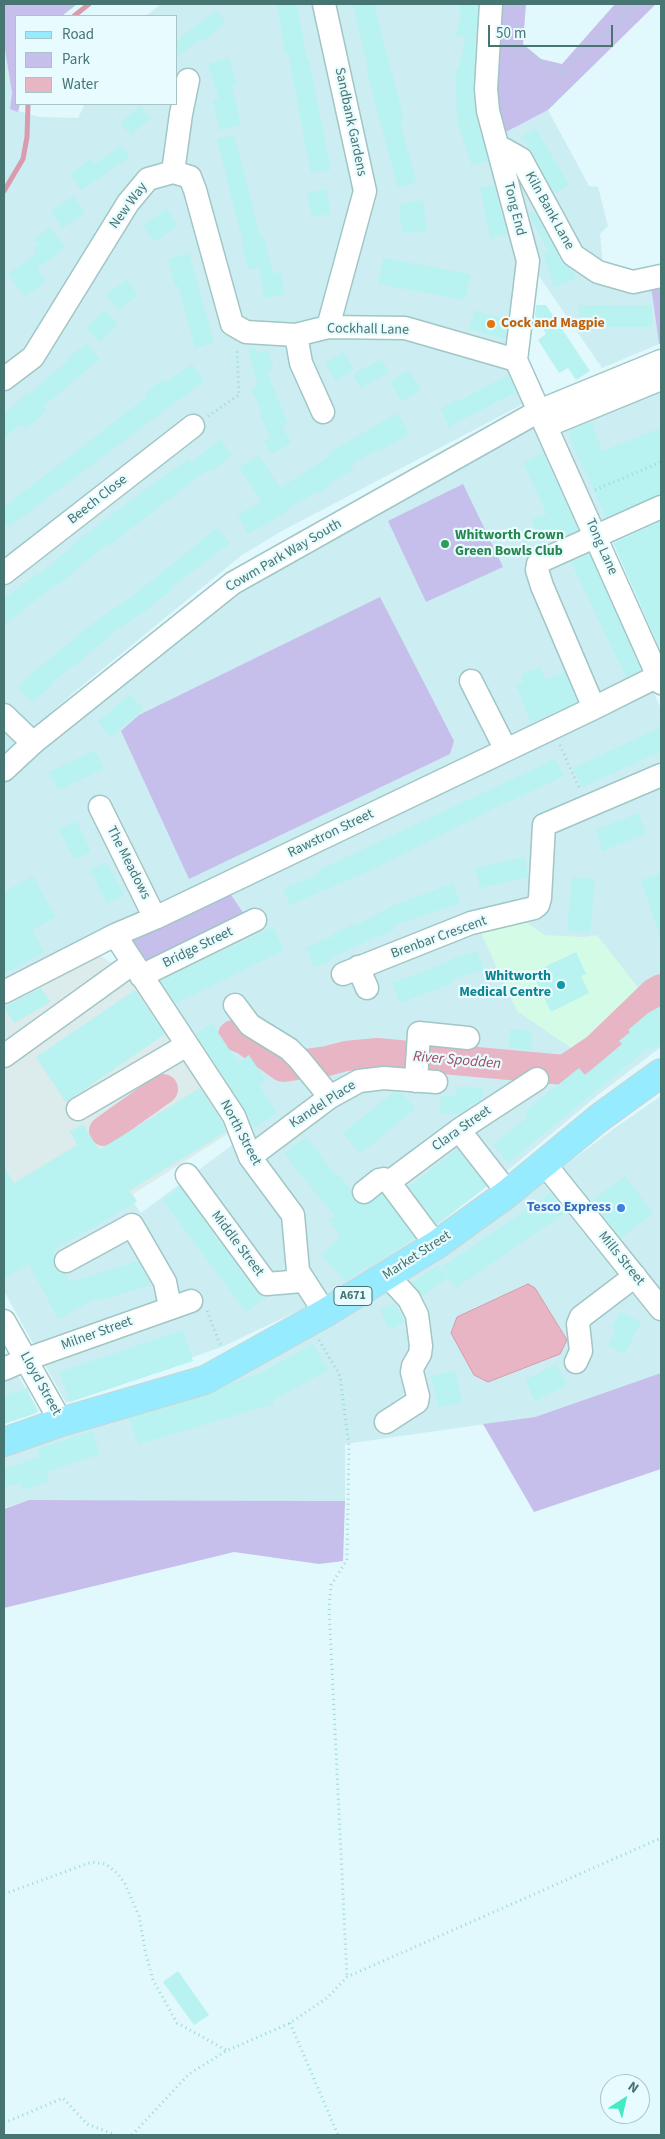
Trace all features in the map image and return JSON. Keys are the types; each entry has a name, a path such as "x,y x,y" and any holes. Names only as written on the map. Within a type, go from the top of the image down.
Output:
{"main road":[{"name":"Market Street","path":"4,1442 61,1422 205,1380 317,1318 436,1245 508,1193 599,1118 661,1073"}],"street":[{"name":"Sandbank Gardens","path":"324,4 364,191 328,327"},
{"name":"Tong End","path":"492,4 487,96 488,111 528,261 516,360"},
{"path":"188,80 173,172 190,177 196,190 232,324 242,330"},
{"name":"Kiln Bank Lane","path":"498,146 521,159 574,255 598,272 633,282 661,276"},
{"name":"New Way","path":"4,379 33,357 128,203 148,179 173,172"},
{"name":"Cockhall Lane","path":"242,330 296,335 328,327 405,328 516,360"},
{"path":"296,335 300,363 323,412"},
{"path":"516,360 542,419"},
{"path":"542,419 661,362"},
{"path":"542,419 661,379"},
{"name":"Tong Lane","path":"542,419 660,679"},
{"name":"Cowm Park Way South","path":"4,770 32,743 233,583 542,419"},
{"name":"Beech Close","path":"4,574 193,426"},
{"path":"594,708 537,570 538,564 596,535 661,507"},
{"name":"Rawstron Street","path":"4,992 115,935 156,918 594,708 660,679"},
{"path":"471,680 506,750"},
{"path":"4,715 32,743"},
{"name":"Brenbar Crescent","path":"356,976 470,923 534,908 538,905 540,898 544,825 660,779"},
{"name":"The Meadows","path":"100,808 156,918"},
{"name":"Bridge Street","path":"4,1056 137,969 256,920"},
{"name":"North Street","path":"115,935 234,1116 250,1157 293,1215 296,1261 317,1318"},
{"path":"235,1005 250,1025 289,1050 299,1059 330,1097"},
{"name":"Kandel Place","path":"250,1157 330,1097 359,1081 421,1071 419,1033 468,1038"},
{"path":"78,1109 187,1046"},
{"name":"Clara Street","path":"364,1192 378,1180 384,1179 389,1182 459,1130 537,1079"},
{"path":"459,1130 508,1193"},
{"name":"Mills Street","path":"544,1163 661,1309"},
{"name":"Middle Street","path":"187,1175 267,1284 302,1281"},
{"path":"389,1182 436,1245"},
{"path":"66,1261 132,1225 166,1282 190,1306"},
{"path":"386,1422 417,1402 418,1396 412,1372 413,1366 420,1354 421,1346 417,1315 409,1299 387,1275"},
{"path":"576,1362 581,1351 578,1324 582,1317 635,1276"},
{"name":"Milner Street","path":"4,1369 26,1359 190,1306"},
{"name":"Lloyd Street","path":"4,1321 61,1422"}],"path":[{"path":"490,32 560,73 637,4"},
{"path":"193,426 239,395 236,358 242,330"},
{"path":"579,498 661,462"},
{"path":"553,728 587,807"},
{"path":"190,1306 224,1355"},
{"path":"317,1318 340,1376 349,1446 347,1560 331,1585 329,1608 347,1977"},
{"path":"132,2135 189,2074 226,2050 290,2024 326,1998 347,1977 661,1838"},
{"path":"4,1894 92,1862 106,1864 118,1874 125,1884 139,1916 144,1950 153,1980 177,2023 226,2050"},
{"path":"290,2024 338,2135"},
{"path":"4,2123 63,2098 87,2124 116,2135"}],"shaded area":[{"path":"161,4 485,4 516,241 518,282 506,343 506,365 525,403 280,532 242,555 78,689 4,754 4,44 12,93 11,109 40,117 78,118 84,105 178,105 178,15 147,15"},
{"path":"548,110 589,186 598,187 608,226 600,234 603,267 651,286 659,344 602,368 535,270 506,132"},
{"path":"661,373 661,498 601,524 552,416"},
{"path":"535,427 661,709 661,1047 599,1094 507,1171 432,1229 346,1288 224,1346 66,1403 4,1291 4,1274 133,1202 141,1213 251,1131 117,923 4,978 4,784 83,713 224,600"},
{"path":"523,920 545,935 583,937 597,935 644,995 581,1055 517,1011 480,931"},
{"path":"101,956 130,975 231,1132 133,1194 136,1199 133,1202 4,1274 4,1003"},
{"path":"661,1096 661,1373 535,1417 345,1444 345,1501 29,1500 4,1508 4,1455 203,1386 540,1184"},
{"path":"4,1352 39,1411 4,1423"}],"green space":[{"path":"4,4 77,4 63,15 15,15 15,105 20,105 18,112 10,109 12,93 4,44"},
{"path":"503,4 526,4 523,44 541,59 562,64 615,4 656,4 548,110 506,132 495,95"},
{"path":"661,281 661,343 659,344 651,286"},
{"name":"Whitworth Crown Green Bowls Club","path":"463,484 503,567 426,602 388,521"},
{"path":"380,597 454,741 450,754 189,879 121,731 139,715"},
{"path":"227,889 246,917 145,966 127,939"},
{"path":"661,1373 661,1469 534,1512 483,1424 535,1417"},
{"path":"29,1500 345,1501 343,1561 319,1564 234,1552 4,1608 4,1509"}],"water":[{"path":"528,1284 535,1288 567,1340 560,1354 488,1382 474,1375 451,1333 457,1317"}],"building":[{"path":"277,4 297,4 331,170 311,173 288,53 285,53"},
{"path":"353,4 374,4 404,120 400,121 416,182 398,188 366,69 368,69"},
{"path":"459,4 478,4 473,90 475,114 488,161 472,166 457,120 456,70 458,70 466,38 456,35 461,15"},
{"path":"216,10 226,22 202,42 201,38 178,56 178,39"},
{"path":"229,58 237,85 232,86 241,125 220,130 213,100 219,99 208,64"},
{"path":"140,106 151,118 131,135 120,123"},
{"path":"536,129 569,185 555,193 533,153 521,137"},
{"path":"234,135 261,239 264,238 273,274 281,272 285,294 264,298 259,268 248,270 217,139"},
{"path":"122,145 130,157 81,190 70,174 91,159 95,164"},
{"path":"494,185 507,234 490,238 480,188"},
{"path":"326,189 331,214 312,217 307,193"},
{"path":"74,196 85,213 62,228 51,211"},
{"path":"423,200 427,231 402,233 399,205"},
{"path":"166,209 178,225 155,242 143,226"},
{"path":"534,211 561,261 573,271 576,279 554,287 543,254 549,252 529,214"},
{"path":"50,227 65,247 37,269 46,281 25,297 8,274 37,253 33,248 39,244 35,239"},
{"path":"189,253 214,342 195,348 178,285 175,286 168,259"},
{"path":"383,258 470,274 465,300 378,284"},
{"path":"126,280 138,295 118,310 106,295"},
{"path":"536,305 546,305 590,371 576,380 568,368 559,373 538,340 546,334 535,316"},
{"path":"579,305 652,305 652,327 579,327"},
{"path":"105,310 118,325 99,342 86,328"},
{"name":"Cock and Magpie","path":"475,310 508,320 505,339 469,329"},
{"path":"87,343 99,359 43,407 46,411 26,429 21,424 4,437 4,415 28,392 30,393"},
{"path":"255,347 258,353 268,350 274,369 267,372 288,424 282,426 291,443 271,454 264,441 270,437 259,413 262,411 251,388 258,385 248,350"},
{"path":"343,352 354,369 336,381 325,363"},
{"path":"382,359 389,373 360,388 353,374"},
{"path":"192,364 204,381 9,527 4,520 4,507 148,396 146,393 163,379 165,383"},
{"path":"405,372 410,372 421,390 402,401 390,382"},
{"path":"508,375 516,392 452,425 451,429 440,409"},
{"path":"398,413 409,435 377,452 376,450 351,465 354,469 330,483 331,485 285,510 287,512 248,534 238,515 262,502 239,468 259,455 280,488 330,456 328,453"},
{"path":"591,422 602,451 661,428 661,494 606,517 579,457 577,457 568,431"},
{"path":"220,439 232,455 212,471 210,468 108,546 106,544 58,585 57,583 4,625 4,599 38,573 39,575 86,534 138,495 188,459 191,463"},
{"path":"543,453 578,530 566,535 565,532 540,542 532,519 547,514 523,463"},
{"path":"661,521 661,652 613,543"},
{"path":"217,528 230,543 170,588 171,590 150,607 117,630 51,683 52,685 32,702 18,686 96,621 134,595"},
{"path":"589,554 641,670 626,677 571,562"},
{"path":"540,667 545,680 564,672 577,702 531,723 516,685 523,682 521,675"},
{"path":"130,694 143,709 111,737 98,722"},
{"path":"661,727 661,751 582,787 573,768"},
{"path":"95,750 104,769 58,790 49,772"},
{"path":"555,759 564,776 504,803 375,868 290,905 283,888 319,875 317,871"},
{"path":"638,813 646,833 603,851 595,830"},
{"path":"76,821 91,852 74,859 59,829"},
{"path":"525,857 528,877 480,888 475,868"},
{"path":"106,862 124,895 107,904 90,870"},
{"path":"661,873 661,933 659,933 641,880"},
{"path":"33,876 56,917 32,930 44,952 4,974 4,892"},
{"path":"572,877 595,879 590,933 567,931"},
{"path":"453,883 460,903 393,926 395,929 378,938 377,936 330,959 331,961 314,967 306,947 334,936 333,934 356,923 357,925 392,906"},
{"path":"273,927 284,950 176,1003 161,981"},
{"path":"477,951 484,970 452,979 453,983 400,1003 392,983 451,961 451,959"},
{"name":"Whitworth Medical Centre","path":"576,952 586,974 581,976 589,993 551,1012 532,973"},
{"path":"41,988 50,1002 14,1023 4,1007"},
{"path":"135,990 165,1034 66,1102 36,1057"},
{"path":"661,1006 661,1043 653,1050 650,1046 508,1163 493,1145 528,1117 524,1112 579,1068 585,1075 622,1044 619,1041 630,1032 628,1030 648,1013"},
{"path":"212,1023 238,1063 249,1055 266,1081 259,1085 277,1113 254,1128 245,1109 196,1034"},
{"path":"510,1029 532,1031 531,1050 509,1048"},
{"path":"457,1087 483,1088 482,1099 474,1104 469,1104 469,1108 459,1114 440,1114 441,1096 456,1096"},
{"path":"200,1088 222,1122 226,1132 129,1191 137,1202 53,1250 55,1254 53,1260 54,1267 59,1272 65,1274 70,1282 138,1261 151,1285 98,1301 97,1298 58,1319 29,1264 4,1278 4,1167 14,1183 77,1145 70,1131 83,1124 99,1150"},
{"path":"394,1092 402,1093 415,1109 360,1154 343,1133"},
{"path":"306,1137 336,1176 339,1174 351,1190 354,1201 364,1206 382,1194 415,1238 368,1268 367,1266 346,1282 321,1255 341,1236 329,1220 335,1216 284,1154"},
{"path":"457,1149 486,1186 437,1224 409,1187"},
{"name":"Tesco Express","path":"625,1176 653,1213 621,1238 592,1201"},
{"path":"180,1187 256,1292 266,1297 246,1312 163,1200"},
{"path":"551,1193 566,1212 456,1288 442,1267"},
{"path":"438,1265 448,1278 422,1296 412,1283"},
{"path":"395,1304 405,1322 389,1330 380,1310"},
{"path":"620,1312 641,1322 625,1354 608,1346 616,1329 612,1327"},
{"path":"183,1330 193,1361 70,1402 59,1372"},
{"path":"313,1344 328,1370 273,1400 274,1404 138,1444 129,1418 210,1395 231,1383 259,1374"},
{"path":"556,1364 567,1385 535,1401 525,1380"},
{"path":"455,1371 462,1402 438,1407 431,1376"},
{"path":"27,1388 37,1413 4,1424 4,1396"},
{"path":"92,1431 100,1454 46,1472 49,1481 23,1490 20,1482 7,1487 4,1469 40,1457 38,1449"},
{"path":"178,1971 209,2015 194,2025 163,1982"}],"waterway":[{"path":"75,15 89,4"},
{"path":"4,191 23,159 27,137 28,105"},
{"name":"River Spodden","path":"233,1035 245,1040 283,1067 327,1061 346,1056 377,1053 565,1070 596,1049 654,993 661,989"},
{"name":"River Spodden","path":"104,1131 163,1089"}],"place":[{"name":"Cock and Magpie","path":"491,324"},
{"name":"Whitworth Crown Green Bowls Club","path":"445,544"},
{"name":"Whitworth Medical Centre","path":"561,985"},
{"name":"Tesco Express","path":"621,1208"}]}
